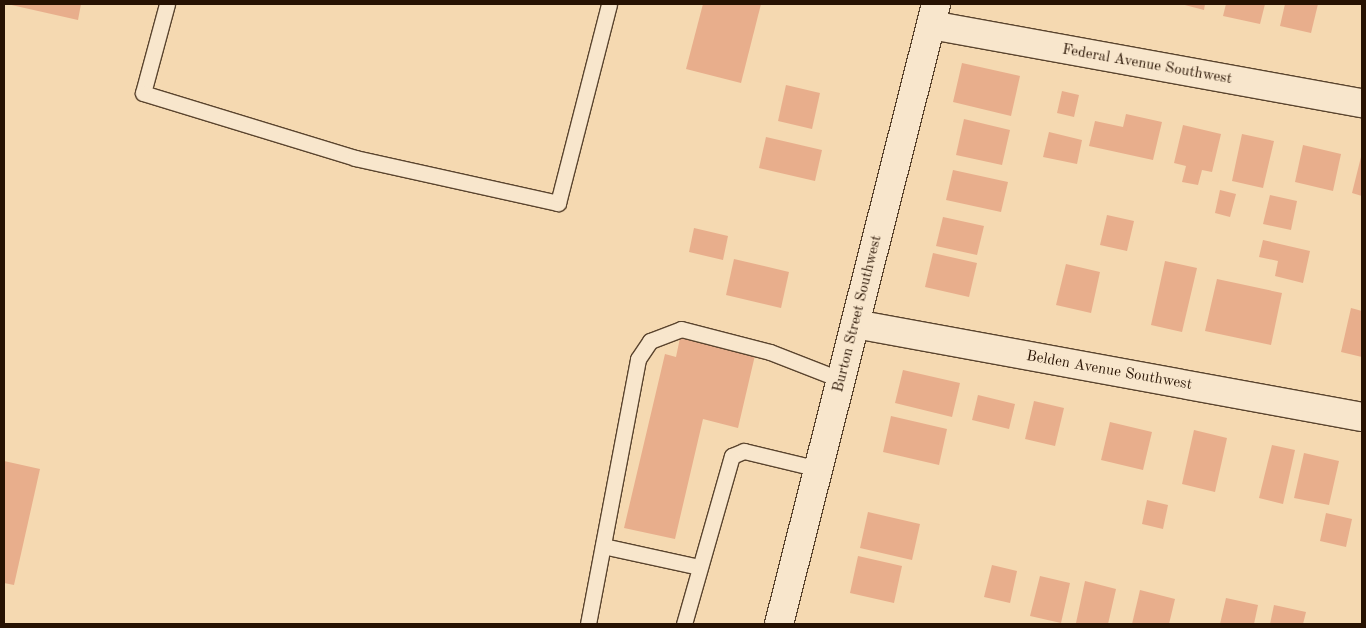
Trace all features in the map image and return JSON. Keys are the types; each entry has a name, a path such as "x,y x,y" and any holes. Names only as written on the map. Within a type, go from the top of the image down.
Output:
{"street":[{"name":"Federal Avenue Southwest","path":"934,14 1362,103"},
{"name":"Burton Street Southwest","path":"780,624 934,14"},
{"name":"Belden Avenue Southwest","path":"855,324 1362,417"}],"lane":[{"path":"167,4 143,93 355,158 558,203 609,4"},
{"path":"588,624 638,359 650,341 681,329 770,352 842,380"},
{"path":"684,624 732,456 744,451 819,469"},
{"path":"603,546 699,567"}],"building":[{"path":"7,4 81,4 78,20"},
{"path":"703,4 761,4 741,83 686,69"},
{"path":"1181,4 1205,4 1204,10"},
{"path":"1226,4 1265,4 1260,24 1223,16"},
{"path":"1285,4 1318,4 1311,33 1280,26"},
{"path":"962,63 1020,76 1011,116 953,102"},
{"path":"786,85 820,93 812,129 778,121"},
{"path":"1062,91 1079,95 1074,117 1057,113"},
{"path":"1126,114 1162,122 1153,160 1089,146 1095,121 1123,127"},
{"path":"964,119 1010,130 1002,165 956,155"},
{"path":"1183,125 1221,134 1212,172 1202,170 1198,185 1182,182 1186,166 1174,163"},
{"path":"1049,132 1082,140 1077,164 1043,157"},
{"path":"1242,134 1274,141 1263,188 1232,181"},
{"path":"766,137 822,150 815,181 759,168"},
{"path":"1303,145 1341,154 1333,191 1295,182"},
{"path":"1362,157 1362,196 1352,193"},
{"path":"953,170 1008,182 1001,212 946,200"},
{"path":"1220,190 1236,194 1230,217 1215,213"},
{"path":"1270,195 1297,201 1291,230 1263,224"},
{"path":"1107,215 1134,221 1127,251 1100,245"},
{"path":"943,217 984,226 977,255 936,246"},
{"path":"694,228 728,236 723,260 689,252"},
{"path":"1263,240 1310,251 1303,283 1275,276 1278,261 1259,257"},
{"path":"933,253 977,263 969,297 925,287"},
{"path":"734,259 789,272 781,308 726,295"},
{"path":"1165,261 1197,268 1182,332 1151,325"},
{"path":"1066,264 1100,272 1091,313 1056,305"},
{"path":"1217,279 1282,293 1271,345 1205,331"},
{"path":"1351,308 1362,311 1362,357 1341,352"},
{"path":"681,333 756,351 738,428 703,419 675,539 624,528 665,354 676,357"},
{"path":"903,370 960,383 952,417 895,403"},
{"path":"978,395 1015,404 1009,429 972,420"},
{"path":"1034,401 1064,408 1055,446 1025,439"},
{"path":"891,416 947,429 939,465 883,452"},
{"path":"1110,422 1152,432 1143,470 1101,460"},
{"path":"1194,430 1227,438 1215,492 1182,484"},
{"path":"1272,445 1295,450 1283,504 1259,498"},
{"path":"1304,453 1339,461 1329,505 1294,498"},
{"path":"4,461 40,469 14,585 4,583"},
{"path":"1147,500 1168,505 1163,529 1142,524"},
{"path":"868,512 920,524 912,560 860,548"},
{"path":"1326,513 1352,519 1346,547 1320,541"},
{"path":"858,556 902,566 894,603 850,593"},
{"path":"992,565 1017,571 1010,603 984,597"},
{"path":"1040,576 1070,583 1061,623 1030,616"},
{"path":"1085,581 1116,589 1108,624 1076,623"},
{"path":"1140,590 1175,599 1169,624 1132,624"},
{"path":"1226,598 1258,605 1254,624 1220,624"},
{"path":"1274,605 1306,612 1303,624 1270,624"}]}
